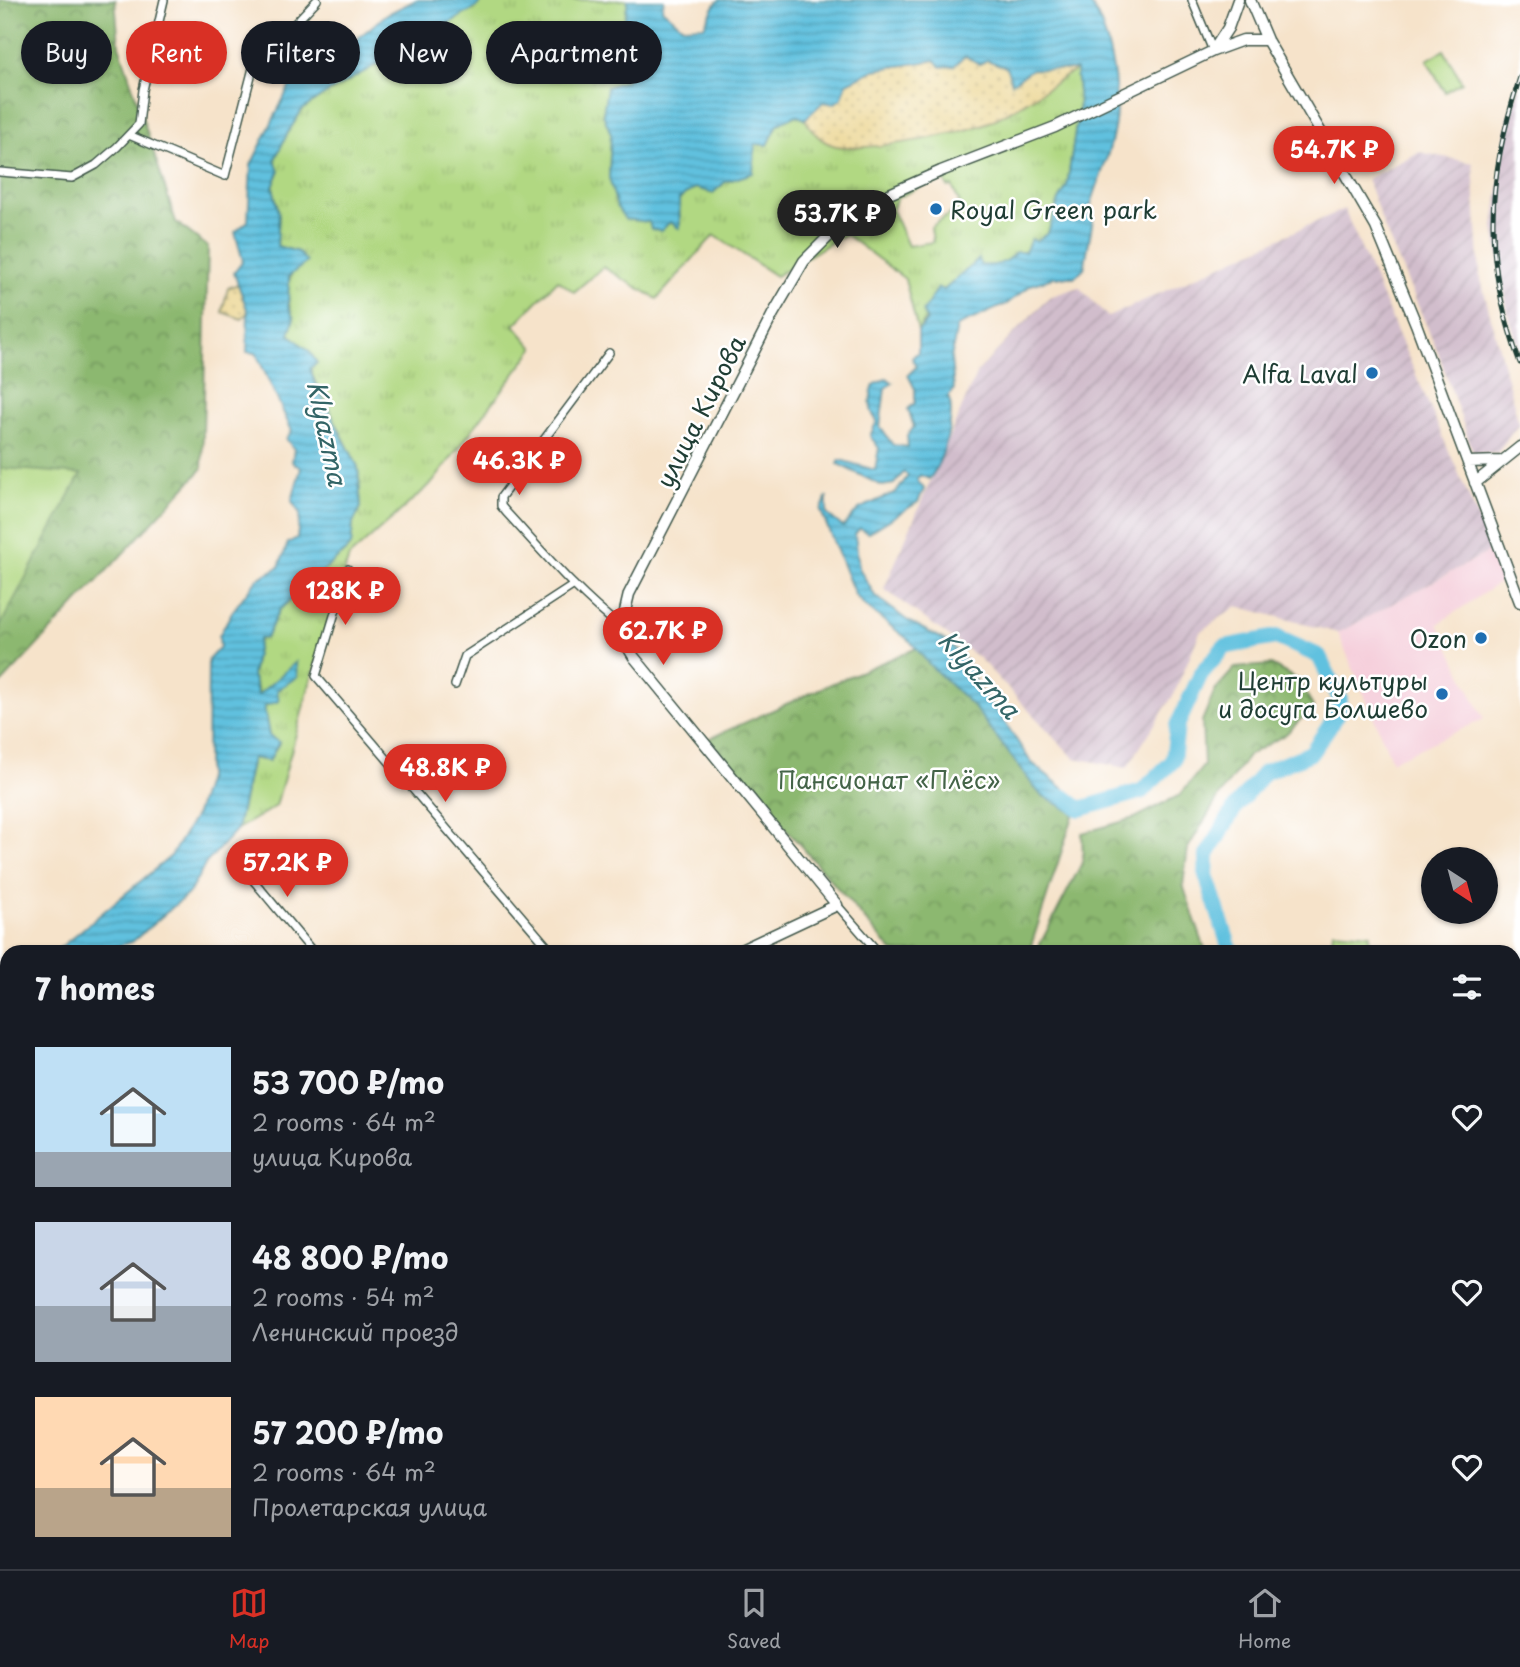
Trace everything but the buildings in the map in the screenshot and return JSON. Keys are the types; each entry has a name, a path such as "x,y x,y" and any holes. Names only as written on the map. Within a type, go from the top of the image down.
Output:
{"street":[{"path":"0,172 72,177 96,165 129,135 139,124 143,90 164,0"},
{"path":"129,135 225,176 253,68 317,0"},
{"path":"1192,0 1213,51"},
{"path":"1213,51 1228,26 1238,0"},
{"path":"1250,0 1267,40 1376,227 1416,324 1520,602"},
{"name":"улица Кирова","path":"621,627 629,594 773,314 804,261 839,226 887,195 1055,127 1213,51 1243,40 1267,40"},
{"path":"608,353 500,502 506,512 595,607 621,627 625,643 634,657 872,945"},
{"path":"1475,483 1520,447"},
{"path":"1468,462 1501,461"},
{"path":"348,569 316,676 546,945"},
{"path":"455,685 465,656 574,585"},
{"path":"239,863 307,945"},
{"path":"752,945 838,905"}],"shaded area":[{"path":"1520,86 1520,350 1508,314 1494,227 1508,117"},
{"path":"1419,152 1473,163 1480,276 1519,424 1497,453 1473,452 1438,352 1384,227 1367,179"},
{"path":"1344,209 1492,550 1338,633 1237,606 1200,632 1174,694 1127,768 1074,758 979,658 884,589 977,372 1049,297 1079,287 1108,317"},
{"path":"1496,548 1506,578 1438,624 1484,719 1392,761 1338,633"}],"green space":[{"path":"0,0 115,0 119,45 126,67 126,84 132,84 176,222 208,247 202,469 0,685"},
{"path":"483,0 628,0 625,21 486,21 486,84 623,84 603,114 611,134 609,178 680,228 679,199 695,188 713,193 725,182 752,173 755,144 768,145 778,124 796,115 805,119 823,102 874,70 954,66 1076,70 1079,104 1067,186 1059,200 1048,233 1025,252 1016,252 1000,264 980,265 978,260 944,290 918,331 905,279 845,234 776,276 714,235 657,299 603,267 574,292 558,280 514,325 534,348 433,482 349,557 276,806 237,829 252,758 269,761 279,743 269,736 264,706 252,675 259,639 266,638 279,610 351,546 353,523 361,507 358,467 315,381 310,368 317,363 309,351 288,334 294,319 288,294 298,252 277,246 279,213 273,187 279,172 275,159 302,110 343,84 360,84 360,74 374,66 374,84 472,84 472,21 453,21 477,7","holes":["942,176 948,187 952,186 961,206 931,227 933,242 908,246 892,210 897,198"]},
{"path":"1444,50 1462,82 1445,92 1427,60"},
{"path":"0,468 81,474 0,626"},
{"name":"Пансионат «Плёс»","path":"917,648 930,665 973,706 1040,794 1074,813 1031,945 887,945 708,739"},
{"path":"1271,665 1300,681 1313,707 1286,734 1249,755 1219,796 1188,848 1183,885 1204,945 1040,945 1083,861 1082,833 1135,818 1180,795 1204,765 1202,721 1215,690 1235,668"},
{"path":"1333,931 1370,934 1369,945 1332,945"}],"sand":[{"path":"965,55 980,64 987,60 1006,67 1076,70 989,122 913,141 869,147 836,146 818,136 805,119 823,102 834,104 847,83 874,70"},
{"path":"238,284 248,312 242,319 222,312 228,288"}],"water":[{"path":"416,0 483,0 477,7 453,21 379,21"},
{"path":"628,0 664,0 662,9 683,27 704,26 720,0 1087,0 1094,10 1109,52 1115,82 1116,109 1110,148 1088,214 1093,219 1084,269 1075,277 1054,277 1031,285 1007,304 957,326 951,359 954,389 948,397 951,415 939,463 929,479 920,475 917,480 924,489 918,502 868,533 860,528 855,534 859,568 875,596 908,621 948,642 966,661 979,690 998,712 1031,762 1085,806 1074,813 1040,794 973,706 930,665 910,641 855,595 821,511 827,496 827,514 843,527 859,509 896,492 908,476 904,472 894,484 882,486 838,464 840,460 875,470 879,448 870,436 877,421 872,413 870,399 874,385 887,378 893,383 885,388 880,427 893,445 908,447 907,435 914,427 908,409 915,403 915,389 908,375 916,367 912,358 918,352 918,331 927,321 923,311 938,288 944,290 979,259 980,265 1000,263 1016,252 1025,252 1031,239 1036,241 1048,233 1059,200 1067,186 1079,104 1076,70 1032,69 1012,83 1006,67 987,60 980,64 965,56 954,66 941,67 935,60 874,70 847,83 842,98 834,104 823,102 805,119 796,115 778,124 768,145 755,144 753,173 725,182 713,193 695,188 679,199 680,229 670,222 661,231 651,229 649,222 625,219 617,207 609,178 611,134 603,114 607,87 616,84 662,84 662,21 625,21"},
{"path":"374,25 374,66 360,74 360,36"},
{"path":"291,84 343,84 302,110 275,159 279,172 273,187 279,213 277,246 298,252 307,262 289,276 288,306 294,319 289,334 309,351 317,363 310,368 314,381 358,467 361,507 353,523 351,546 279,610 266,638 259,639 252,675 258,695 296,662 297,677 277,690 279,701 264,706 269,736 279,742 269,761 252,758 237,829 206,863 189,893 132,942 121,945 63,945 171,856 196,814 207,778 208,660 220,647 219,636 232,612 257,579 279,567 288,543 297,538 300,514 292,501 301,468 292,462 294,449 286,439 292,431 256,353 247,352 248,312 234,273 243,261 235,232 248,221 251,165"}],"waterway":[{"name":"Klyazma","path":"1065,797 1080,809 1142,791 1173,761 1177,726 1201,674 1224,647 1276,637 1319,656 1340,699 1337,715 1311,753 1265,772 1236,806 1207,855 1206,875 1229,945"}],"railway":[{"path":"1520,77 1500,151 1493,220 1499,289 1520,363"}],"place":[{"name":"Royal Green park","path":"936,209"},
{"name":"Alfa Laval","path":"1372,373"},
{"name":"Ozon","path":"1481,638"},
{"name":"Центр культуры и досуга Болшево","path":"1442,694"}]}
